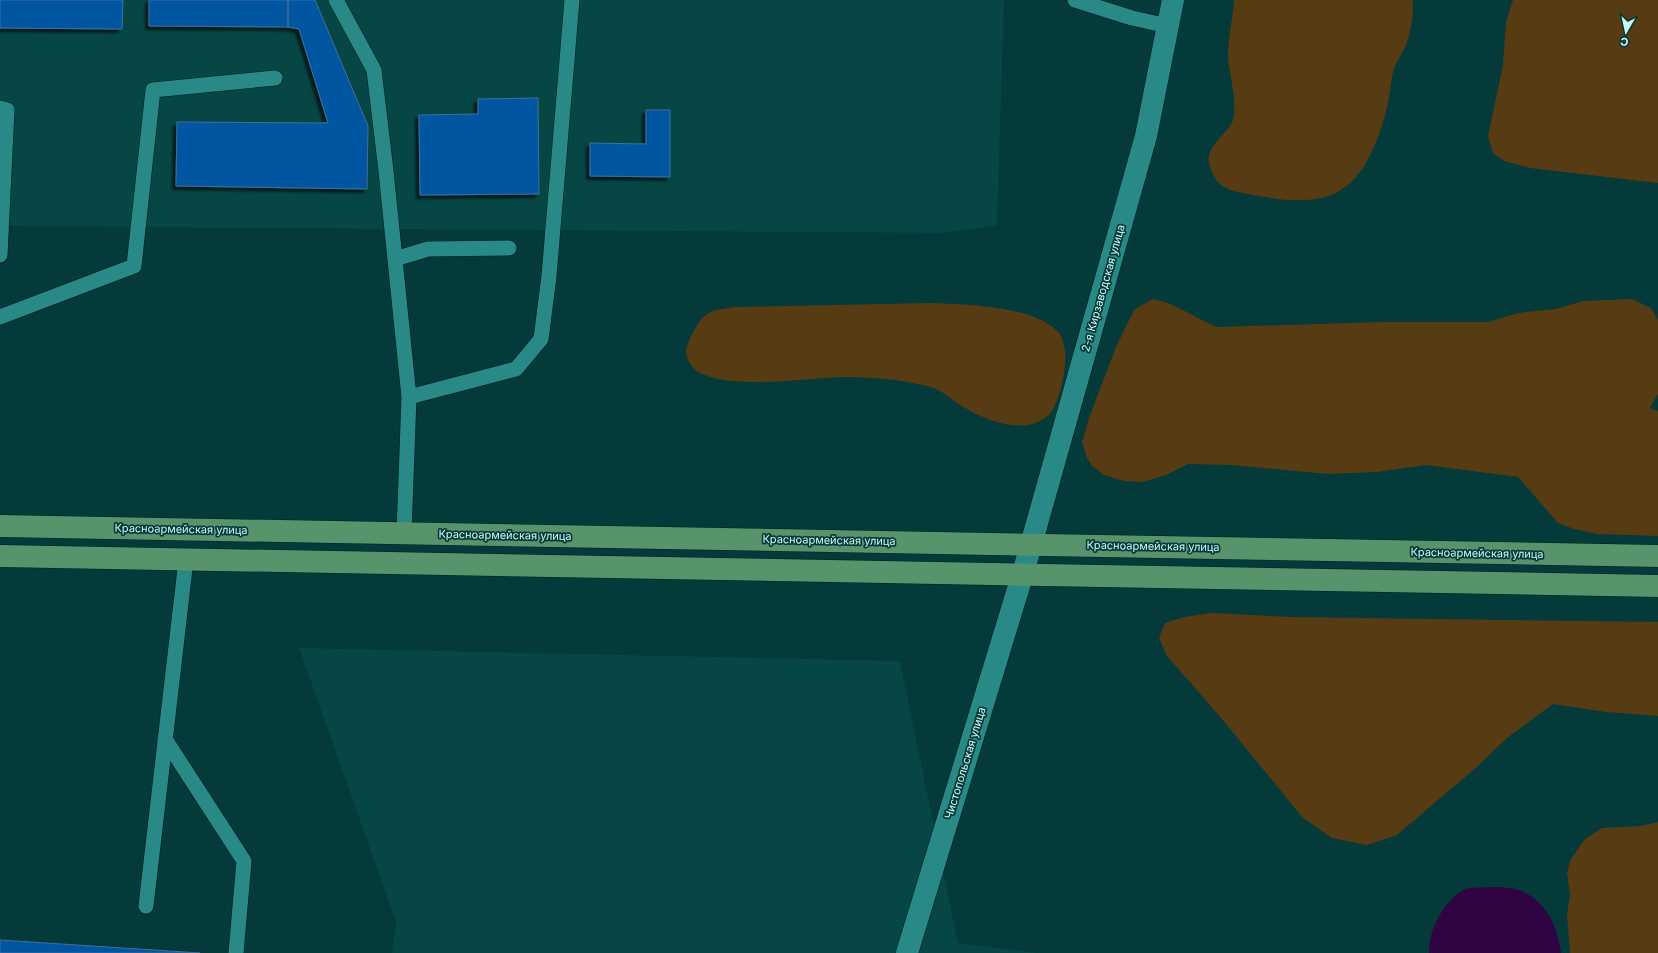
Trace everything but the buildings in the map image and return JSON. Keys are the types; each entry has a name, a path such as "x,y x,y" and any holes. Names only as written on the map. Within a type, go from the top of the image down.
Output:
{"main road":[{"name":"Красноармейская улица","path":"0,526 1658,556"},
{"path":"0,556 1023,573 1658,586"}],"street":[{"name":"2-я Кирзаводская улица","path":"1023,573 1146,136 1173,0"},
{"name":"Чистопольская улица","path":"907,953 1023,573"}],"lane":[{"path":"336,0 374,70 409,397 404,533"},
{"path":"409,397 516,369 541,339 549,276 572,0"},
{"path":"1075,0 1132,18 1168,26"},
{"path":"0,317 134,266 153,90 275,78"},
{"path":"0,108 7,110 0,255"},
{"path":"395,259 428,249 509,248"},
{"path":"146,906 186,560"},
{"path":"165,739 244,861 236,953"}],"shaded area":[{"path":"0,0 1004,0 997,225 944,233 0,226"},
{"path":"1234,0 1413,0 1412,21 1409,37 1393,72 1386,113 1375,145 1365,165 1352,181 1338,192 1322,198 1302,200 1280,199 1230,190 1215,179 1209,163 1209,157 1214,145 1231,124 1234,112 1234,95 1229,69 1228,51"},
{"path":"1513,0 1658,0 1658,183 1530,168 1504,161 1493,153 1488,136 1503,65 1506,22"},
{"path":"1153,299 1178,307 1217,327 1383,322 1488,322 1518,313 1556,309 1583,301 1632,299 1651,308 1658,320 1658,394 1650,408 1658,411 1658,536 1597,534 1574,529 1558,523 1518,477 1426,465 1377,472 1328,474 1231,465 1188,464 1166,475 1143,482 1124,481 1104,475 1092,466 1087,458 1082,442 1089,418 1116,347 1126,326 1135,309"},
{"path":"930,303 961,304 1014,311 1045,322 1056,330 1064,345 1065,366 1060,393 1054,409 1050,414 1040,421 1029,425 1021,426 1005,424 974,413 934,388 889,379 843,377 768,382 727,381 710,377 697,371 691,365 686,354 691,337 699,322 709,313 720,310 735,307"},
{"path":"1211,613 1290,617 1658,622 1658,716 1606,712 1553,704 1507,738 1479,765 1397,835 1367,845 1332,838 1302,817 1222,719 1167,656 1159,638 1165,623 1184,617"},
{"path":"299,648 900,661 958,943 1037,953 392,953 396,922"},
{"path":"1658,822 1658,953 1570,953 1567,914 1570,895 1567,873 1571,859 1585,839 1602,828 1641,826"},
{"path":"1468,888 1509,888 1521,891 1531,896 1546,911 1552,921 1561,953 1429,953 1429,944 1435,924 1440,915 1452,898"}]}
